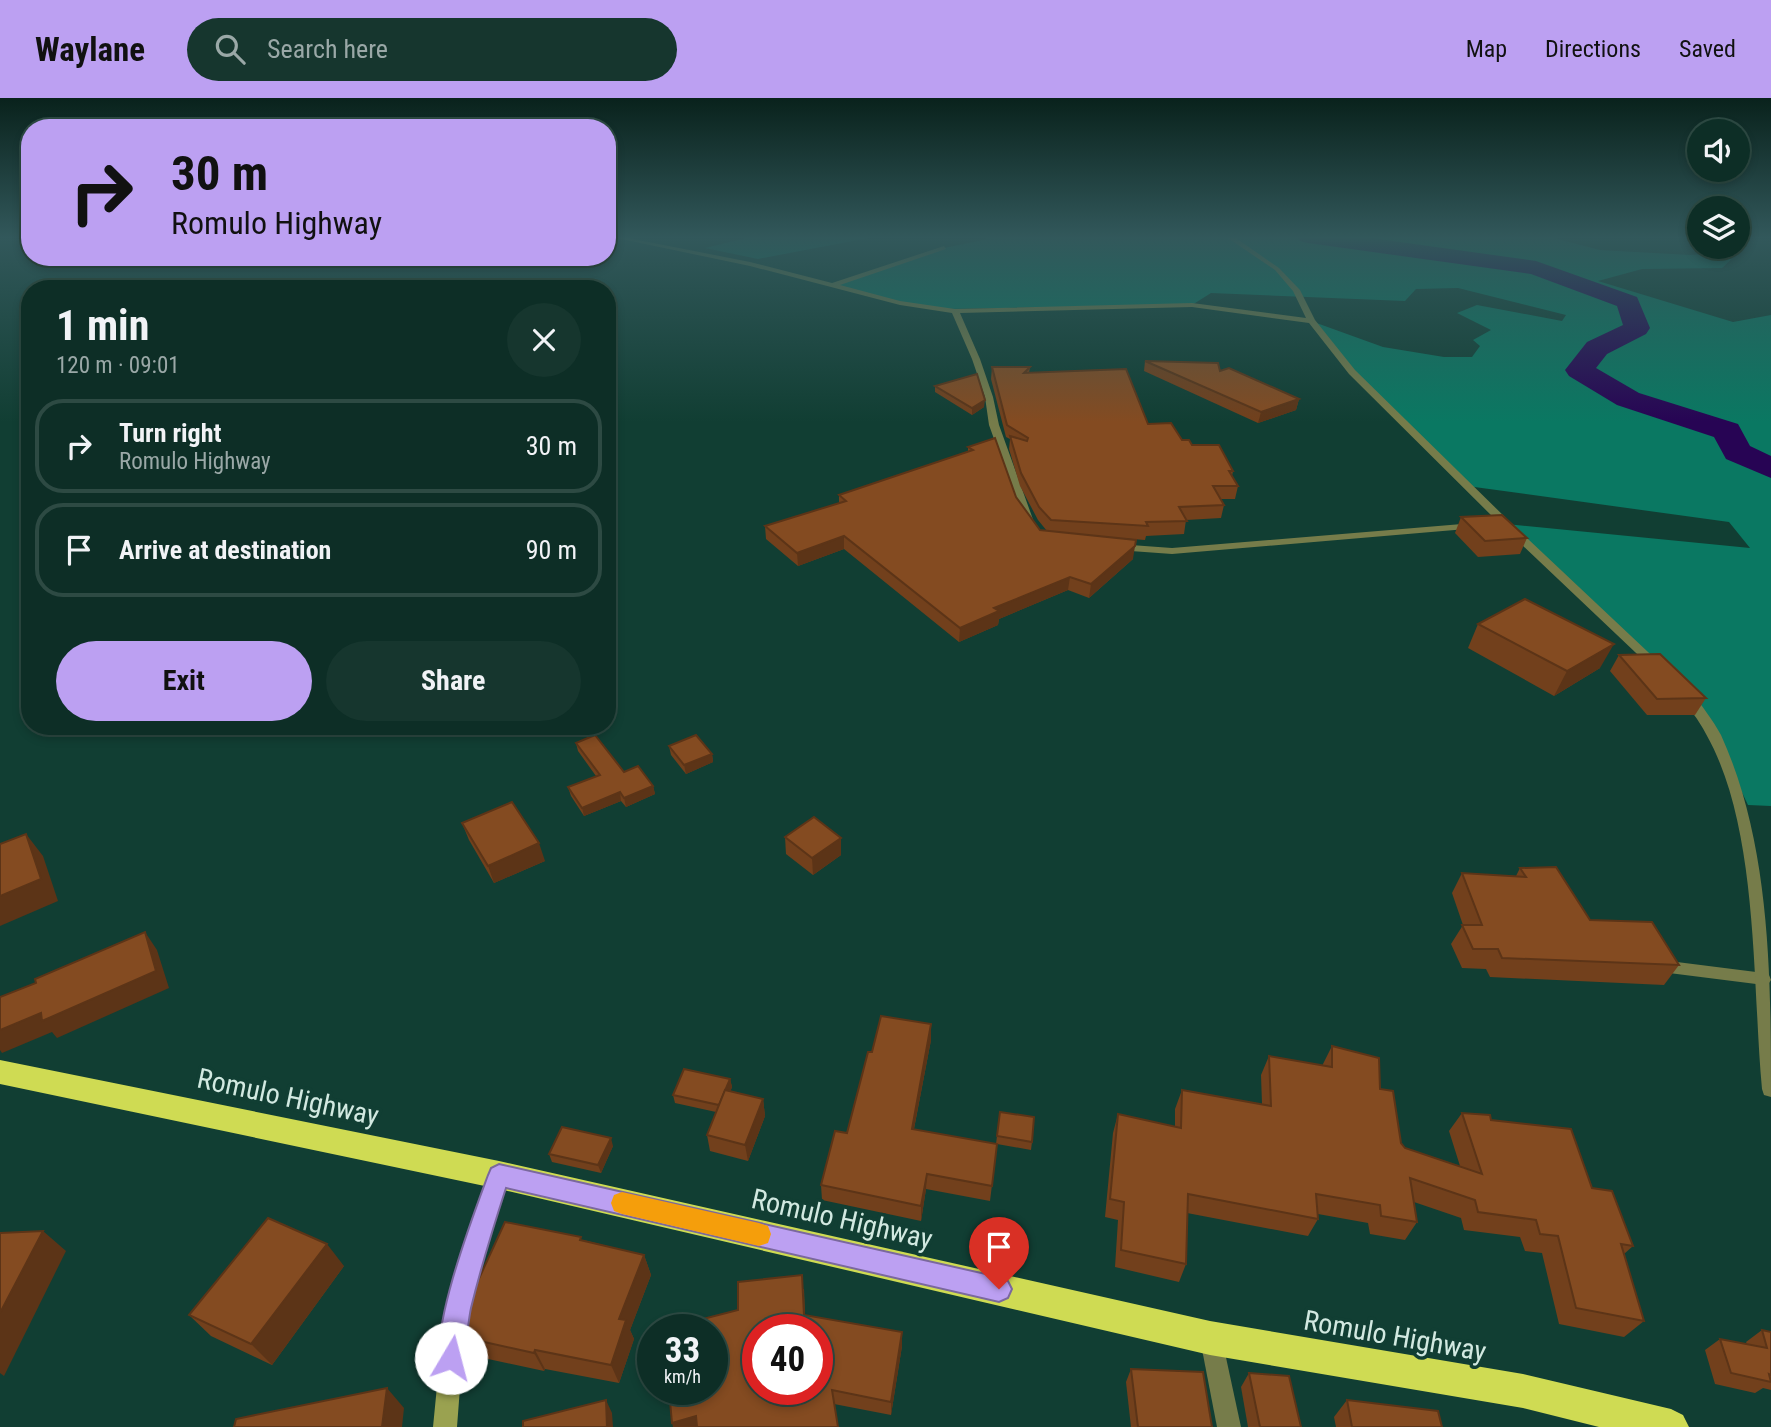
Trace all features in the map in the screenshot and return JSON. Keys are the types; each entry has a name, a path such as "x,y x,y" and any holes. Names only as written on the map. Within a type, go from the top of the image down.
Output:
{"highway":[{"name":"Romulo Highway","path":"0,1072 499,1175 1210,1338 1523,1391 1671,1427"}],"street":[{"path":"880,298 955,311 1192,304 1311,321"},
{"path":"1300,298 1311,321 1352,372 1495,525 1702,709 1738,769 1759,843 1766,1054 1771,1089"},
{"path":"955,311 976,359 989,397 994,425 1026,514 1036,533"},
{"path":"1101,546 1172,551 1495,525"},
{"path":"445,1427 453,1335 472,1254 499,1175"},
{"path":"1210,1338 1229,1427"}],"lane":[{"path":"1669,967 1763,979"}],"green space":[{"path":"879,298 1203,298 1192,305 946,309"},
{"path":"1333,298 1408,298 1405,301"},
{"path":"1498,298 1654,298 1733,322 1771,315 1771,806 1748,805 1702,709 1506,524 1750,548 1729,522 1467,486 1352,372 1311,321 1383,347 1444,357 1472,357 1480,346 1473,340 1491,330 1457,313 1477,305 1562,321 1566,315"}],"building":[{"path":"1145,361 1218,363 1220,371 1229,368 1299,399 1261,412"},
{"path":"992,367 1030,367 1024,373 1126,369 1148,424 1171,423 1182,440 1189,440 1192,445 1219,445 1238,486 1213,486 1224,505 1179,507 1187,521 1146,522 1148,526 1051,520 1039,507 1021,473 1010,436 1027,441 1028,438 1007,425"},
{"path":"977,374 985,400 972,408 935,386"},
{"path":"995,438 1016,497 1040,530 1136,540 1135,546 1091,584 1070,577 994,608 999,611 960,628 844,536 797,553 765,526 846,501 839,495 973,450 968,447"},
{"path":"1502,515 1527,538 1485,541 1461,517"},
{"path":"1525,599 1614,644 1567,671 1478,624"},
{"path":"1660,654 1706,698 1657,699 1619,655"},
{"path":"595,735 624,772 638,766 653,786 624,798 620,792 582,808 568,787 600,775 576,743"},
{"path":"696,735 712,754 684,765 669,746"},
{"path":"512,802 539,843 488,866 462,823"},
{"path":"814,817 841,838 812,858 785,837"},
{"path":"26,834 41,879 0,896 0,844"},
{"path":"1556,867 1590,920 1652,922 1679,965 1502,958 1498,949 1473,949 1462,925 1482,925 1462,873 1526,877 1520,868"},
{"path":"145,932 156,971 42,1021 41,1013 0,1030 0,997 36,983 35,979"},
{"path":"881,1016 931,1024 912,1129 997,1144 992,1186 927,1174 921,1206 821,1185 835,1131 847,1133 868,1052 872,1052"},
{"path":"1332,1046 1379,1058 1380,1089 1393,1091 1401,1143 1405,1148 1482,1174 1462,1113 1490,1115 1491,1120 1571,1129 1592,1188 1612,1191 1633,1246 1621,1244 1644,1321 1576,1308 1558,1236 1540,1234 1536,1220 1478,1212 1475,1200 1410,1178 1417,1222 1381,1216 1380,1205 1316,1194 1318,1219 1188,1194 1186,1264 1121,1250 1124,1202 1110,1199 1118,1114 1181,1128 1182,1090 1271,1106 1269,1056 1332,1067"},
{"path":"684,1069 730,1079 719,1105 673,1095"},
{"path":"725,1090 763,1099 745,1145 707,1135"},
{"path":"1000,1112 1034,1117 1032,1142 997,1136"},
{"path":"562,1127 611,1138 598,1165 549,1154"},
{"path":"268,1218 327,1244 251,1344 189,1315"},
{"path":"505,1222 581,1237 580,1240 644,1255 619,1319 626,1320 611,1365 535,1350 534,1353 453,1335"},
{"path":"43,1231 0,1313 0,1233"},
{"path":"802,1275 804,1314 742,1314 742,1405 833,1405 833,1396 838,1427 697,1427 696,1416 672,1423 670,1405 728,1405 728,1314 722,1314 738,1310 738,1282"},
{"path":"833,1320 902,1332 891,1402 833,1390"},
{"path":"1762,1330 1771,1332 1771,1382 1731,1373 1720,1339 1767,1348"},
{"path":"1131,1369 1203,1372 1212,1427 1138,1427"},
{"path":"1249,1373 1289,1376 1301,1427 1260,1427"},
{"path":"387,1388 382,1427 234,1427 236,1419"},
{"path":"606,1400 607,1427 523,1427 523,1421"},
{"path":"1347,1400 1438,1411 1442,1427 1352,1427"}],"waterway":[{"path":"1617,298 1628,302 1637,328 1597,348 1579,370 1628,399 1727,431 1737,452 1771,468"}],"slow traffic":[{"path":"622,1203 759,1234"}],"route":[{"path":"451,1358 453,1335 472,1254 499,1175 999,1289"}]}
